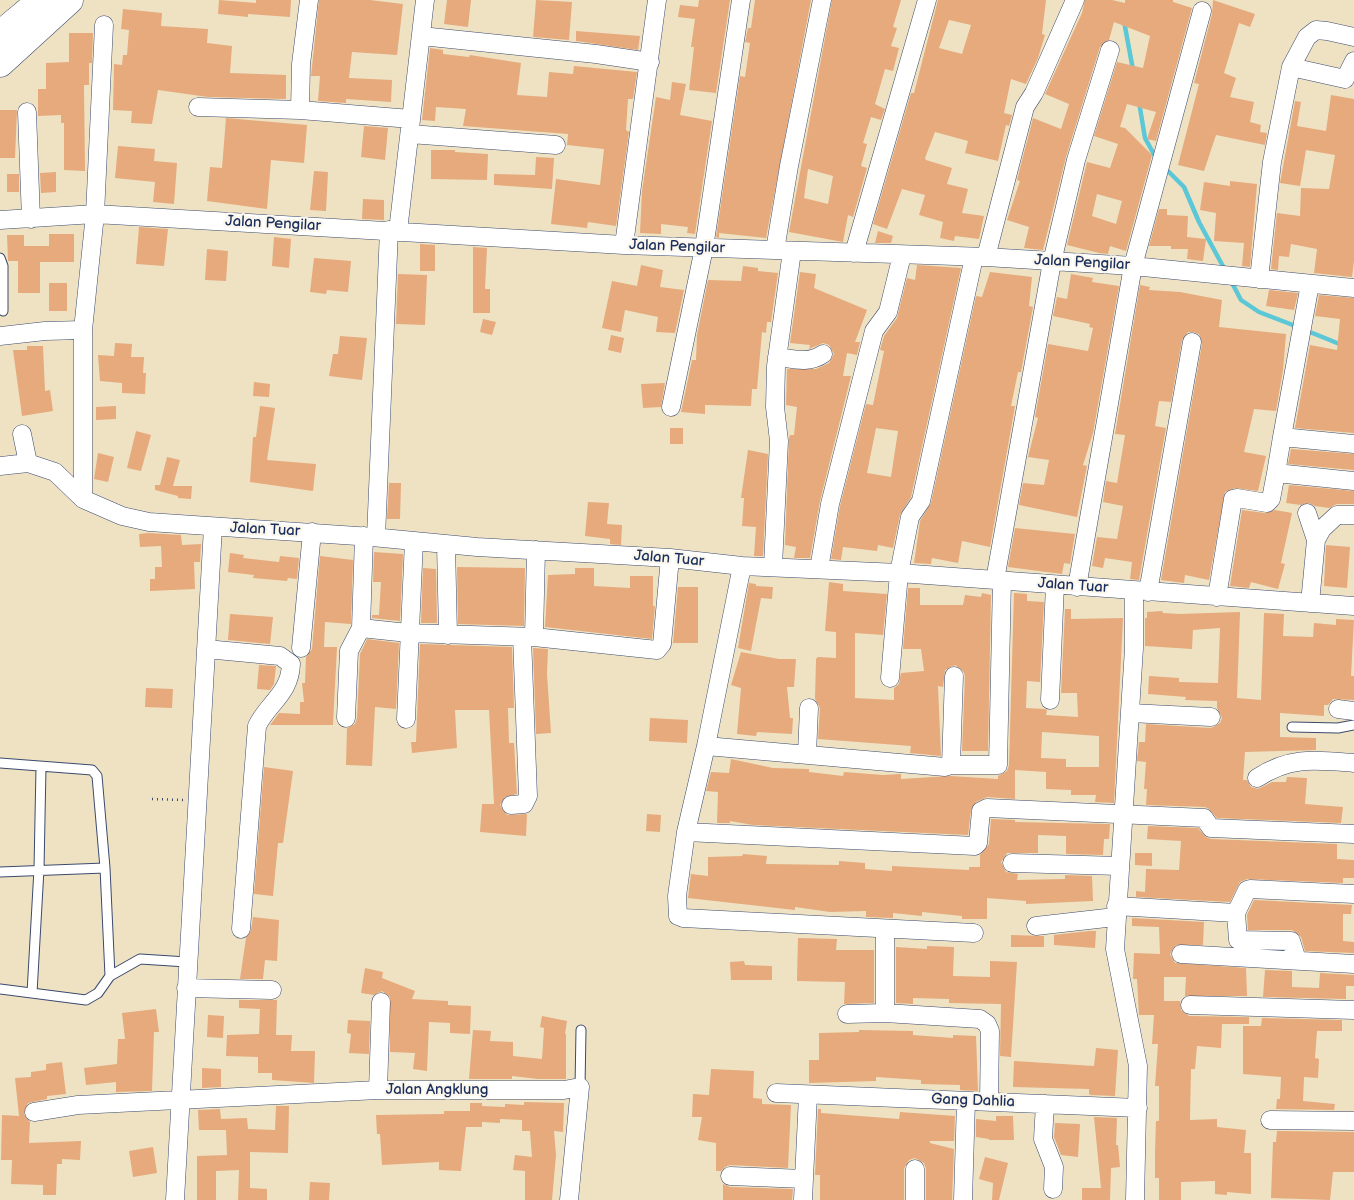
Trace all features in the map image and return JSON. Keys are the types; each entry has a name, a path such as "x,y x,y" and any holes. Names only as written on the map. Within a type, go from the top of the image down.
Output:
{"highway":[{"path":"0,26 36,0"},
{"path":"0,35 42,0"},
{"path":"0,49 62,0"},
{"path":"0,63 69,0"}],"street":[{"path":"300,110 301,64 309,0"},
{"path":"346,718 349,651 361,628 370,537 393,231 410,127 425,0"},
{"path":"624,245 657,0"},
{"path":"671,407 704,248 741,0"},
{"path":"773,566 779,441 775,407 777,357 789,166 822,0"},
{"path":"854,254 927,0"},
{"path":"890,678 899,573 910,517 921,501 980,257 1025,107 1034,92 1075,0"},
{"path":"1077,587 1133,266 1202,11"},
{"path":"83,499 83,330 95,214 104,25"},
{"path":"1259,279 1272,162 1291,67 1307,37 1316,30 1354,38"},
{"path":"422,36 596,54 650,62"},
{"path":"706,746 945,767 951,765 994,766 998,763 999,580 1052,262 1076,160 1110,50"},
{"path":"1291,67 1350,86 1354,61"},
{"path":"198,107 300,110 410,127 556,145"},
{"path":"27,112 31,219"},
{"name":"Jalan Pengilar","path":"0,220 95,214 624,245 980,257 1133,266 1354,288"},
{"path":"819,569 830,504 874,331 888,312 902,255"},
{"path":"1217,597 1233,500 1237,498 1267,502 1271,499 1310,284"},
{"path":"0,336 44,331 83,330"},
{"path":"1135,1200 1138,1066 1115,949 1116,912 1141,591 1192,342"},
{"path":"777,357 806,360 816,359 823,354"},
{"path":"22,434 28,463"},
{"path":"1282,437 1354,444"},
{"name":"Jalan Tuar","path":"1,462 28,463 55,472 83,499 122,516 149,522 670,558 742,566 899,573 1354,606"},
{"path":"1276,473 1354,481"},
{"path":"1307,513 1316,540"},
{"path":"1310,603 1316,540 1320,531 1334,516 1354,515"},
{"path":"175,1200 213,527"},
{"path":"301,648 312,532"},
{"path":"406,719 408,634 414,541"},
{"path":"446,544 448,635"},
{"path":"511,805 524,804 528,796 528,637 536,550"},
{"path":"361,628 408,634 528,637 657,650 662,644 670,558"},
{"path":"742,566 706,746 686,832 677,896 678,916 683,918 974,933"},
{"path":"1050,700 1055,585"},
{"path":"206,649 280,656 291,664 291,677 275,704 262,717 257,726 241,929"},
{"path":"951,765 954,676"},
{"path":"807,754 809,708"},
{"path":"1130,713 1211,717"},
{"path":"1257,778 1274,767 1298,760 1354,762"},
{"path":"686,832 975,846 978,843 982,809 1125,813 1204,818 1211,828 1354,834"},
{"path":"1012,863 1120,866"},
{"path":"1297,960 1291,941 1238,940 1236,913 1247,890 1354,894"},
{"path":"1036,926 1116,912 1236,913"},
{"path":"885,929 885,1013"},
{"path":"1181,954 1354,964"},
{"path":"186,988 272,990"},
{"path":"378,1090 381,1002"},
{"path":"1190,1006 1354,1010"},
{"path":"847,1014 885,1013 980,1018 987,1024 990,1031 988,1102"},
{"path":"569,1200 580,1087"},
{"name":"Jalan Angklung","path":"34,1112 78,1105 180,1099 378,1090 564,1090 580,1087"},
{"name":"Gang Dahlia","path":"776,1093 1138,1108"},
{"path":"803,1200 808,1095"},
{"path":"963,1200 966,1101"},
{"path":"1045,1104 1043,1139 1054,1166 1053,1188"},
{"path":"1270,1120 1354,1121"},
{"path":"915,1169 915,1200"},
{"path":"730,1176 804,1179"}],"lane":[{"path":"0,258 3,266 3,311"},
{"path":"1292,727 1338,728 1354,725"},
{"path":"0,763 92,770 96,776 105,868 110,976"},
{"path":"32,993 39,869 41,767"},
{"path":"0,872 39,869 105,868"},
{"path":"0,989 86,1000 98,993 110,976 140,959 187,962"},
{"path":"580,1087 581,1030"}],"path":[{"path":"152,799 197,800"}],"building":[{"path":"219,0 256,3 256,0 291,0 290,17 248,14 248,17 218,14"},
{"path":"319,0 370,0 403,4 397,55 352,52 349,78 392,80 391,102 346,99 346,103 318,101 320,76 311,76"},
{"path":"447,0 471,0 468,27 444,24"},
{"path":"536,0 572,2 569,40 533,37"},
{"path":"699,0 730,0 716,93 689,90 694,47 691,47 695,19 678,17 680,5 698,7"},
{"path":"755,0 811,0 766,238 719,233 719,238 716,237 740,76 745,77 750,43 745,42 748,28 751,28"},
{"path":"832,0 901,0 893,27 897,28 891,46 899,48 893,71 885,69 875,104 885,109 881,120 871,117 863,143 867,144 861,166 867,168 853,217 848,215 843,242 789,232","holes":["808,169 833,176 828,204 804,198"]},
{"path":"938,0 1046,0 1042,34 1045,35 1038,58 1026,84 1011,79 1004,113 1012,115 1009,126 1006,125 998,161 965,153 968,141 935,132 925,158 926,160 952,168 947,184 968,189 962,213 984,216 979,239 955,236 954,241 940,238 943,222 919,215 925,195 902,189 887,229 873,224 911,93 914,93","holes":["949,20 971,25 962,54 939,48"]},
{"path":"1085,0 1112,0 1125,3 1125,0 1173,0 1173,2 1192,8 1156,141 1147,139 1156,112 1127,104 1120,127 1125,128 1152,155 1126,251 1110,246 1108,254 1067,245 1087,162 1110,168 1118,144 1094,136 1117,62 1143,68 1150,36 1114,22 1109,40 1100,47 1066,157 1043,250 1024,248 1029,227 1007,220 1020,181 1017,180 1033,118 1061,129 1069,104 1045,94 1082,13","holes":["1097,194 1122,201 1116,224 1092,216"]},
{"path":"1213,0 1255,14 1250,27 1239,23 1224,73 1236,78 1230,97 1254,102 1250,122 1261,125 1260,132 1267,133 1265,145 1216,135 1204,171 1178,165 1199,84 1194,83 1212,14"},
{"path":"123,9 162,13 161,26 208,29 207,43 232,46 230,73 286,75 286,99 208,97 158,90 152,124 131,123 132,111 113,110 114,64 122,65 123,55 127,55 129,30 121,29"},
{"path":"576,31 640,36 638,50 576,41"},
{"path":"69,33 93,33 92,63 89,63 89,85 84,85 85,171 64,170 64,123 61,123 61,115 38,116 38,89 46,89 46,63 69,62"},
{"path":"430,48 443,50 443,54 469,57 470,55 521,63 517,95 547,97 549,72 573,74 574,66 637,72 633,99 628,99 626,130 629,132 616,226 588,222 587,228 551,224 556,179 600,185 604,149 567,145 568,134 463,126 466,109 436,107 435,121 422,120"},
{"path":"672,82 686,84 680,115 712,121 695,234 687,233 688,227 661,224 661,234 640,233 642,191 656,97 670,100"},
{"path":"1331,95 1354,99 1354,261 1352,277 1314,273 1317,249 1291,244 1289,257 1279,256 1278,270 1271,269 1277,213 1300,216 1301,188 1329,189 1335,155 1306,150 1300,186 1280,183 1295,101 1301,102 1297,126 1326,131"},
{"path":"0,110 17,110 15,158 0,158"},
{"path":"226,118 307,125 304,163 271,160 267,209 207,201 210,167 222,168"},
{"path":"364,126 388,128 385,160 361,157"},
{"path":"118,146 155,149 154,161 177,163 174,204 153,202 155,182 115,178"},
{"path":"431,150 455,150 455,152 488,154 487,180 431,179"},
{"path":"536,157 554,158 552,189 494,185 494,174 535,175"},
{"path":"314,171 328,172 326,211 310,210"},
{"path":"56,172 56,192 41,193 40,173"},
{"path":"7,174 19,174 19,192 7,192"},
{"path":"1230,181 1257,184 1250,267 1242,266 1244,243 1214,241 1216,213 1200,210 1204,182 1230,186"},
{"path":"363,199 384,200 384,220 362,219"},
{"path":"1159,209 1167,209 1167,215 1188,216 1187,237 1206,239 1203,261 1187,259 1188,249 1171,249 1171,246 1149,246"},
{"path":"139,227 168,229 164,266 136,264"},
{"path":"878,231 893,236 891,243 875,243"},
{"path":"49,234 74,234 74,262 40,262 40,293 18,293 18,261 8,261 7,235 24,235 24,246 49,246"},
{"path":"274,237 291,239 289,268 272,266"},
{"path":"420,244 435,245 435,271 420,271"},
{"path":"473,247 487,248 485,289 490,289 490,313 473,313"},
{"path":"207,249 228,251 226,281 205,280"},
{"path":"314,258 351,261 348,292 327,290 326,294 310,292"},
{"path":"641,265 663,270 660,287 684,290 675,333 656,332 658,317 625,310 621,332 602,328 612,281 637,286"},
{"path":"917,265 961,268 911,497 900,515 893,548 878,545 877,551 843,547 841,560 831,559 840,506 866,404 873,405 884,351 880,350 884,336 897,318 907,278 915,280","holes":["876,428 898,431 891,477 867,473"]},
{"path":"743,266 758,268 758,271 778,273 771,322 767,322 766,333 762,332 757,389 752,389 751,406 705,405 705,414 681,412 692,360 696,360 697,335 708,280 741,281"},
{"path":"800,272 816,274 814,288 867,310 855,342 860,342 857,355 847,353 843,376 851,376 820,501 810,558 794,558 796,547 785,545 789,438 790,435 794,435 797,407 786,405 787,369 816,369 829,363 834,354 829,345 823,343 809,349 810,345 790,343"},
{"path":"990,272 1032,277 1029,306 1033,307 1021,372 1018,372 1011,406 1015,406 990,547 962,541 958,563 932,558 931,564 914,563 920,521 931,503 976,296 982,297"},
{"path":"398,274 427,275 425,325 396,324"},
{"path":"1071,274 1093,278 1092,282 1119,286 1093,433 1083,465 1087,466 1077,517 1019,505 1023,483 1044,485 1049,460 1028,457 1038,418 1035,417 1048,344 1088,351 1093,328 1089,327 1090,324 1053,316 1057,297 1067,299"},
{"path":"49,283 67,283 67,311 49,311"},
{"path":"1140,285 1150,287 1149,290 1180,292 1222,300 1219,327 1286,334 1283,370 1276,411 1254,409 1244,452 1266,456 1258,491 1235,488 1225,492 1209,580 1185,575 1184,583 1161,580 1202,344 1199,334 1193,332 1188,332 1182,340 1171,402 1159,401 1155,426 1166,428 1139,580 1130,579 1132,562 1105,558 1103,568 1092,566 1097,537 1117,539 1123,506 1103,502 1106,481 1117,483 1125,435 1115,434"},
{"path":"1269,290 1298,293 1294,310 1266,306"},
{"path":"1319,295 1354,298 1354,433 1295,428 1310,345 1337,350 1340,319 1315,316"},
{"path":"483,319 496,322 492,335 480,332"},
{"path":"611,335 624,338 621,353 608,350"},
{"path":"340,336 367,338 362,380 329,376 333,354 338,354"},
{"path":"115,343 132,344 131,357 144,357 143,373 146,373 145,394 122,393 122,383 100,381 98,355 114,356"},
{"path":"27,346 43,346 45,391 50,390 53,411 22,416 13,350 27,350"},
{"path":"254,382 270,384 269,397 253,396"},
{"path":"665,383 661,407 643,408 641,384"},
{"path":"116,406 116,419 96,420 96,407"},
{"path":"260,406 275,408 267,460 316,464 313,491 250,482 253,437 256,437"},
{"path":"670,428 683,428 683,444 670,444"},
{"path":"136,431 151,435 141,471 127,468"},
{"path":"1291,449 1354,454 1354,470 1288,464"},
{"path":"748,450 768,454 763,556 754,556 756,527 742,526 744,498 741,498"},
{"path":"98,453 114,457 108,482 94,479"},
{"path":"167,457 180,460 173,486 192,486 191,499 178,498 178,496 155,490 155,485 160,485"},
{"path":"389,483 401,483 400,519 387,519"},
{"path":"1289,485 1354,491 1354,504 1337,504 1329,508 1309,503 1301,505 1286,503"},
{"path":"588,502 609,503 607,524 622,525 621,545 610,544 610,539 585,536"},
{"path":"1242,510 1265,513 1275,510 1292,513 1281,563 1285,564 1278,589 1251,582 1249,588 1230,586"},
{"path":"1015,528 1075,534 1070,564 1064,563 1062,574 1008,567"},
{"path":"139,534 181,535 182,545 201,544 200,562 194,562 195,589 150,591 150,579 155,579 155,567 162,567 161,546 140,547"},
{"path":"1326,545 1350,547 1347,588 1324,586"},
{"path":"374,552 403,554 400,621 372,618 372,615 379,615 381,582 373,582"},
{"path":"230,553 244,555 243,558 279,562 280,556 299,558 297,579 288,578 287,581 253,578 254,575 228,572"},
{"path":"320,556 353,560 351,624 325,622 324,647 337,647 333,725 270,725 279,713 300,714 300,702 304,702 302,683 305,683 306,657 312,649"},
{"path":"457,567 525,568 524,626 458,624"},
{"path":"423,568 436,569 437,623 421,623"},
{"path":"575,568 594,568 594,586 630,588 630,576 653,576 653,606 655,606 652,639 545,627 548,575 575,574"},
{"path":"829,582 843,584 843,591 887,594 883,635 855,633 855,698 894,700 894,688 899,684 901,673 924,671 921,649 903,649 908,588 920,588 920,605 963,605 965,595 981,597 982,593 991,595 988,751 962,751 965,676 963,671 955,665 945,670 943,687 938,686 941,756 910,753 911,746 818,739 820,708 815,699 816,659 818,657 836,658 836,632 825,631"},
{"path":"749,583 756,584 756,586 773,587 772,599 761,598 751,651 738,648"},
{"path":"678,587 698,587 698,643 673,643"},
{"path":"1014,593 1027,594 1027,601 1044,602 1040,682 1027,681 1026,708 1047,710 1046,715 1078,717 1077,693 1061,693 1065,609 1071,609 1071,619 1123,618 1114,803 1095,802 1096,795 1071,795 1071,790 1046,789 1046,772 1015,770 1015,799 987,797 976,802 971,810 968,835 753,825 730,821 730,823 717,823 718,792 706,791 711,772 729,773 731,759 773,768 809,769 809,772 843,776 844,772 883,775 901,774 901,779 950,776 998,779 998,776 1007,771 1009,765","holes":["1042,732 1099,736 1099,767 1066,767 1066,759 1041,758"]},
{"path":"1162,611 1163,613 1179,614 1240,612 1237,698 1261,700 1264,613 1284,614 1283,636 1313,637 1314,623 1336,625 1336,619 1354,620 1351,676 1354,676 1354,700 1333,699 1328,705 1324,705 1324,716 1280,713 1280,737 1316,738 1316,750 1245,752 1243,780 1247,780 1251,787 1258,789 1272,782 1286,782 1287,777 1307,778 1305,804 1343,807 1341,823 1217,818 1205,807 1146,805 1147,789 1144,789 1146,762 1137,761 1139,742 1145,742 1146,724 1211,728 1220,723 1222,718 1217,708 1217,701 1185,700 1186,697 1148,694 1149,676 1179,678 1179,682 1218,683 1220,628 1193,630 1192,649 1145,646 1145,618 1147,618 1147,612"},
{"path":"230,614 273,617 270,644 228,640"},
{"path":"367,639 399,643 396,709 375,707 372,766 346,765 347,728 355,724 357,718 360,654"},
{"path":"420,644 512,647 514,708 508,708 509,743 514,743 517,794 505,797 500,805 507,815 527,814 526,836 480,832 482,804 494,804 489,710 455,710 457,748 412,753 411,742 416,742"},
{"path":"533,648 548,649 547,674 551,733 536,734"},
{"path":"741,652 779,659 796,659 794,687 787,687 790,718 793,718 792,734 757,732 756,736 737,734 741,688 731,685"},
{"path":"259,665 276,666 274,684 270,690 257,689"},
{"path":"146,688 173,689 172,708 145,707"},
{"path":"650,718 688,720 687,743 649,741"},
{"path":"264,767 293,771 283,843 278,843 273,896 254,894"},
{"path":"647,814 661,815 660,832 646,831"},
{"path":"991,819 1015,820 1015,822 1110,824 1109,839 1104,839 1103,855 1066,854 1066,836 1038,835 1038,853 1007,853 1001,862 1006,872 1018,874 1017,880 1065,879 1065,875 1092,876 1093,901 1026,904 1026,901 987,898 987,919 962,919 962,916 922,912 922,916 893,913 893,918 866,917 866,911 830,912 795,907 795,910 688,898 691,874 708,876 708,857 742,856 743,854 767,856 766,864 839,865 839,861 865,863 865,869 892,871 892,866 969,870 969,867 980,867 980,855 989,844"},
{"path":"1148,826 1198,828 1206,837 1211,839 1337,844 1337,859 1354,860 1354,878 1343,878 1343,883 1247,879 1240,882 1230,902 1136,897 1136,891 1145,892 1146,869 1179,870 1181,841 1147,839"},
{"path":"1135,853 1152,853 1152,866 1135,865"},
{"path":"1254,900 1352,905 1351,914 1343,914 1343,941 1354,942 1354,953 1305,951 1301,937 1292,930 1248,930 1247,915"},
{"path":"253,917 279,920 277,961 265,960 263,979 240,979 246,938 251,930"},
{"path":"1132,918 1204,922 1203,945 1176,945 1170,954 1175,963 1246,968 1247,996 1185,996 1186,977 1164,977 1164,1001 1180,1001 1181,1010 1189,1016 1249,1017 1249,1024 1222,1024 1221,1048 1197,1046 1195,1069 1191,1069 1190,1120 1217,1119 1217,1127 1246,1130 1244,1153 1251,1153 1251,1194 1227,1192 1227,1195 1215,1194 1215,1181 1181,1182 1181,1200 1159,1200 1159,1178 1155,1178 1156,1121 1159,1121 1159,1086 1155,1086 1158,1044 1152,1044 1154,1015 1139,1015 1137,979 1133,979 1134,953 1160,954 1159,927 1132,926"},
{"path":"1096,931 1095,948 1054,945 1054,935"},
{"path":"1011,935 1044,936 1044,947 1011,947"},
{"path":"798,938 837,939 836,950 874,950 874,1003 844,1004 845,982 797,981"},
{"path":"927,946 954,947 953,976 990,977 990,961 1017,962 1011,1057 1000,1056 1001,1004 949,1003 949,999 913,998 913,1004 896,1003 896,947 927,949"},
{"path":"744,961 745,965 772,966 772,980 731,980 730,962"},
{"path":"365,968 383,972 382,978 415,991 412,999 448,1001 448,1005 471,1006 470,1034 450,1033 450,1023 429,1022 427,1071 413,1069 415,1053 390,1052 390,997 382,991 374,995 361,993"},
{"path":"1265,970 1292,971 1292,987 1319,988 1320,973 1354,975 1354,986 1346,986 1346,999 1263,997"},
{"path":"239,1000 277,1000 276,1035 292,1035 291,1051 315,1051 314,1083 272,1080 272,1073 258,1073 258,1057 226,1056 227,1035 259,1034 260,1009 239,1008"},
{"path":"156,1009 159,1032 154,1032 152,1091 116,1092 116,1082 86,1085 84,1068 117,1064 118,1039 125,1039 122,1013"},
{"path":"208,1015 224,1016 223,1038 207,1037"},
{"path":"542,1016 567,1021 565,1034 566,1079 538,1079 512,1076 512,1079 469,1079 473,1030 491,1031 490,1041 513,1042 513,1056 542,1059 544,1028 540,1027"},
{"path":"1262,1018 1342,1020 1342,1031 1317,1031 1315,1058 1319,1059 1318,1078 1304,1077 1303,1101 1335,1104 1334,1110 1276,1109 1277,1099 1280,1099 1281,1077 1243,1074 1243,1026 1261,1026"},
{"path":"348,1020 370,1021 369,1054 349,1053 351,1034 347,1033"},
{"path":"859,1030 913,1031 913,1035 953,1038 953,1035 976,1036 978,1091 960,1090 960,1085 921,1084 921,1080 876,1077 876,1081 809,1083 809,1060 819,1060 819,1033 859,1032"},
{"path":"1096,1048 1118,1050 1115,1096 1091,1095 1089,1094 1089,1089 1013,1087 1014,1061 1094,1066"},
{"path":"62,1062 66,1094 47,1096 47,1099 28,1103 24,1114 30,1122 29,1143 81,1141 80,1160 62,1159 62,1164 57,1164 56,1195 43,1195 43,1185 11,1184 12,1160 1,1160 2,1115 19,1116 15,1078 31,1077 31,1072 46,1070 46,1064"},
{"path":"202,1068 221,1069 221,1087 202,1088"},
{"path":"711,1069 754,1071 753,1098 762,1099 762,1104 791,1105 788,1168 730,1165 721,1171 716,1171 716,1143 698,1140 702,1117 692,1117 693,1094 709,1095"},
{"path":"524,1102 564,1103 563,1132 554,1131 556,1155 552,1200 525,1200 525,1171 513,1170 515,1155 532,1157 530,1131 522,1131 522,1120 500,1119 500,1123 482,1122 482,1127 466,1127 461,1171 439,1170 439,1162 382,1165 380,1134 377,1134 376,1115 444,1114 444,1111 470,1111 470,1103 482,1103 482,1106 505,1107 505,1104 524,1105"},
{"path":"276,1106 289,1106 288,1153 250,1152 250,1188 267,1189 267,1200 238,1200 239,1170 216,1171 216,1200 197,1200 197,1156 227,1155 226,1130 199,1130 198,1110 220,1109 221,1119 247,1118 248,1129 275,1130"},
{"path":"818,1109 821,1109 821,1113 899,1119 900,1112 955,1116 954,1141 930,1141 930,1143 954,1149 952,1200 926,1200 926,1169 924,1163 915,1158 909,1160 904,1169 904,1200 820,1200 820,1175 815,1175"},
{"path":"996,1116 1013,1116 1014,1140 989,1140 976,1137 976,1119 996,1121"},
{"path":"1094,1117 1117,1118 1116,1145 1118,1145 1120,1167 1111,1168 1110,1200 1082,1200 1082,1188 1101,1188"},
{"path":"1055,1123 1080,1124 1078,1157 1061,1155 1054,1137"},
{"path":"1277,1131 1354,1132 1354,1172 1333,1172 1330,1200 1271,1198 1273,1142 1276,1142"},
{"path":"153,1147 157,1173 133,1177 129,1151"},
{"path":"985,1157 1008,1163 999,1200 992,1200 993,1183 979,1179"},
{"path":"310,1182 330,1183 329,1200 309,1200"},
{"path":"723,1184 730,1187 793,1189 792,1200 723,1200"}],"waterway":[{"path":"1124,21 1133,70"},
{"path":"1139,102 1145,138 1156,158"},
{"path":"1165,168 1184,187 1199,222 1225,270"},
{"path":"1231,281 1241,300 1259,312 1298,327"},
{"path":"1305,330 1342,345"}]}
